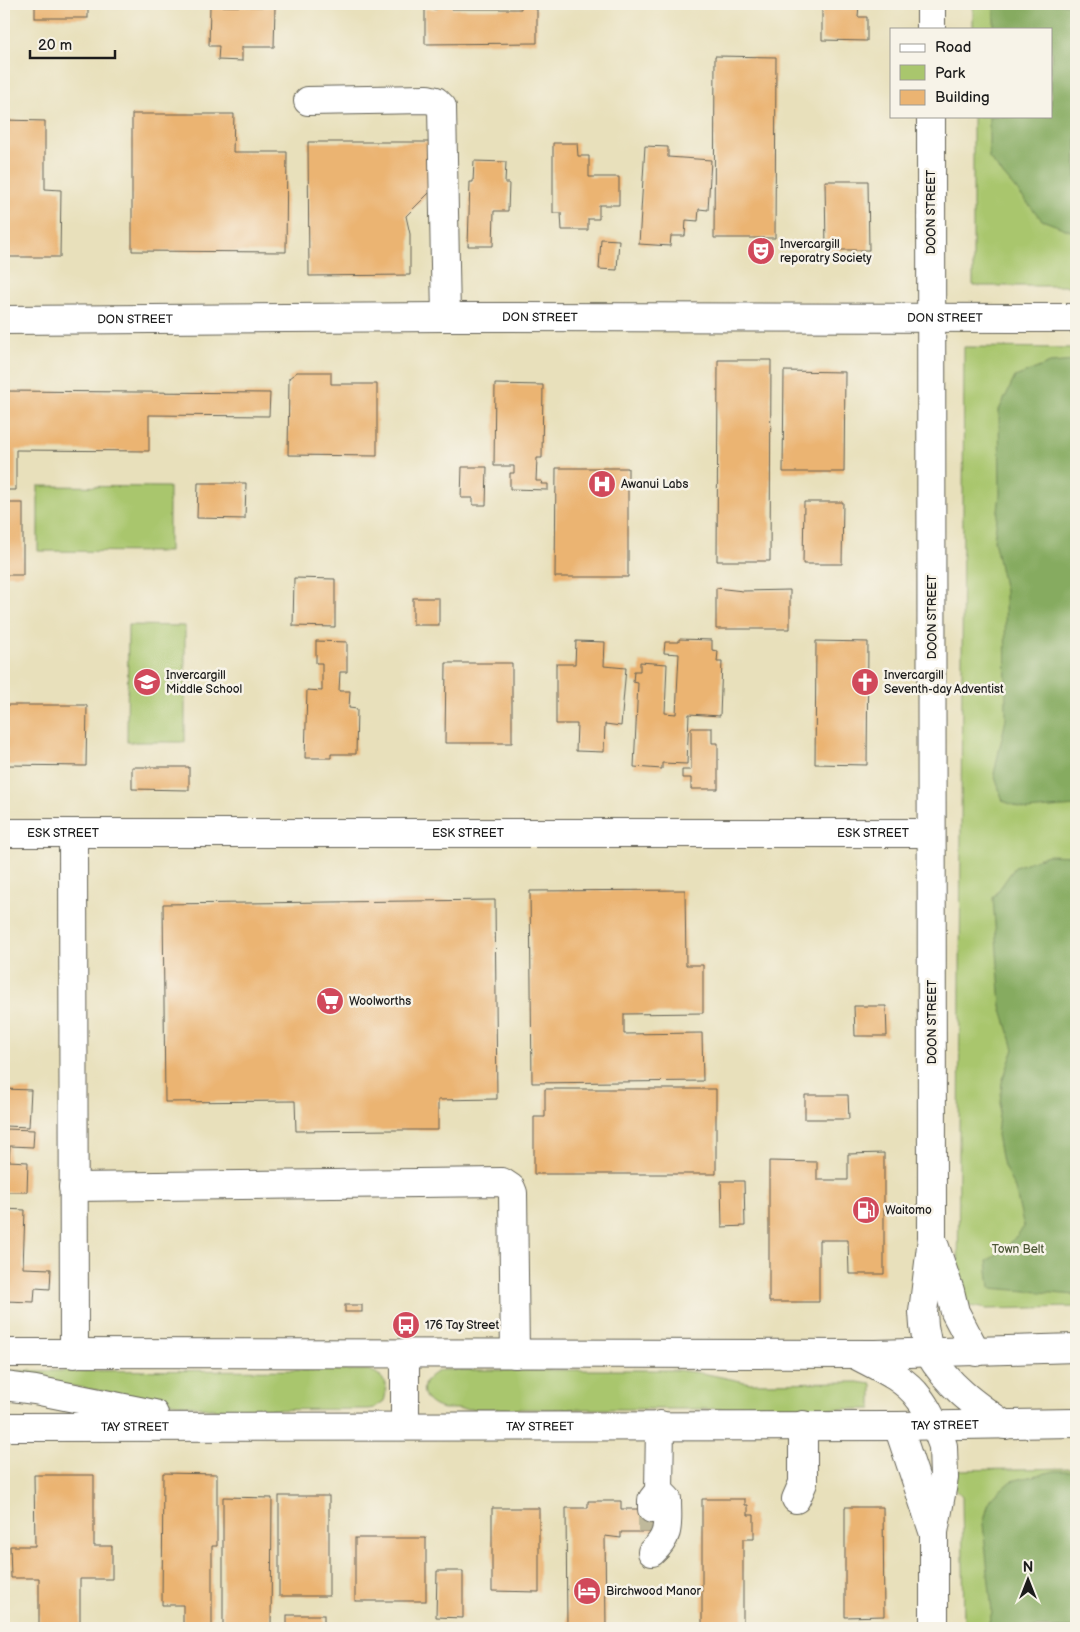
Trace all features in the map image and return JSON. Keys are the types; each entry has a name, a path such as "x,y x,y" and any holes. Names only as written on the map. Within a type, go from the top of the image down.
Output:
{"main road":[{"path":"931,4 931,28"},
{"path":"308,101 427,99 436,101 442,107 446,318"},
{"name":"DOON STREET","path":"929,1353 923,1312 932,1238 931,118"},
{"name":"DON STREET","path":"4,320 1076,318"},
{"name":"ESK STREET","path":"4,833 931,833"},
{"path":"73,833 74,1354"},
{"path":"73,1187 502,1182 511,1188 513,1193 515,1354"},
{"name":"DOON STREET","path":"932,1238 955,1312 976,1352"},
{"path":"4,1354 853,1354 1076,1348"},
{"path":"406,1353 406,1426"},
{"path":"929,1353 938,1369 961,1393 1005,1425"},
{"path":"853,1354 912,1389 920,1398 935,1425 943,1446 944,1478 934,1532 934,1628"},
{"path":"4,1386 35,1390 172,1418 235,1426"},
{"name":"TAY STREET","path":"4,1427 898,1426 1076,1423"},
{"path":"654,1511 660,1425"},
{"path":"796,1498 804,1483 804,1425"},
{"path":"898,1426 934,1532"}],"green space":[{"path":"973,4 1076,4 1076,286 973,286 973,118 1052,118 1052,28 973,28"},
{"path":"994,4 1076,4 1076,233 1042,220 989,158 989,118 1052,118 1052,28 994,28"},
{"name":"Town Belt","path":"964,347 1076,348 1076,1307 987,1309 958,1304"},
{"path":"1076,361 1076,806 1026,810 1003,801 994,774 1006,719 1005,591 994,540 1000,495 999,410 1015,377 1050,363"},
{"path":"38,486 169,487 169,552 38,551"},
{"path":"128,625 185,626 185,742 127,742"},
{"path":"1048,855 1076,856 1076,1295 990,1288 987,1261 1007,1247 1024,1227 1015,1189 1002,1162 997,1135 1002,1082 1014,1049 1001,1006 993,898 1015,867"},
{"path":"368,1370 378,1374 384,1381 386,1390 384,1401 374,1408 368,1409 219,1410 4,1375 4,1371"},
{"path":"442,1370 677,1370 750,1383 857,1382 872,1384 872,1409 443,1409 434,1406 428,1401 423,1390 428,1378"},
{"path":"1076,1468 1076,1628 964,1628 962,1496 955,1489 955,1470"},
{"path":"1055,1471 1076,1471 1076,1628 987,1628 992,1612 983,1524 990,1499 1011,1481"}],"building":[{"path":"35,4 88,4 88,18 35,18"},
{"path":"437,4 452,4 452,9 521,9 521,4 535,4 535,9 537,9 537,43 425,44 425,9 437,9"},
{"path":"822,4 859,4 858,17 867,17 867,41 822,40"},
{"path":"210,6 275,7 274,47 242,47 242,61 218,60 219,46 209,46"},
{"path":"715,56 776,57 775,238 714,238"},
{"path":"132,114 234,114 233,152 287,152 286,252 132,251"},
{"path":"4,120 45,121 45,189 61,190 60,257 4,257"},
{"path":"308,142 433,142 433,189 406,216 410,234 410,275 309,276"},
{"path":"553,143 577,143 578,156 589,156 589,177 619,177 619,205 599,205 599,219 588,219 588,230 562,230 561,213 553,213"},
{"path":"645,146 668,147 668,157 711,160 708,210 699,209 698,221 686,220 685,236 671,236 670,246 639,244"},
{"path":"474,161 506,162 505,183 509,183 508,211 494,211 493,246 468,246 470,182 473,182"},
{"path":"825,181 868,181 869,250 826,250"},
{"path":"601,239 619,240 617,270 599,269"},
{"path":"718,360 771,360 770,561 717,561"},
{"path":"784,371 845,372 844,472 783,472"},
{"path":"297,372 331,372 331,384 377,384 377,456 288,455 289,378"},
{"path":"495,384 543,385 542,458 537,458 536,481 542,481 541,484 548,484 548,490 510,489 510,473 514,473 514,466 494,466"},
{"path":"4,391 270,393 269,416 149,415 149,451 16,450 16,490 4,490"},
{"path":"462,467 487,467 486,505 473,505 473,498 461,498"},
{"path":"556,468 628,468 628,577 555,577"},
{"path":"198,483 246,483 245,519 197,518"},
{"path":"804,502 843,502 842,564 803,564"},
{"path":"4,503 23,503 23,575 4,575"},
{"path":"294,578 335,579 335,627 293,626"},
{"path":"716,588 743,591 790,590 790,629 716,629"},
{"path":"413,598 439,598 439,625 413,625"},
{"path":"679,639 712,640 712,650 718,651 717,662 722,662 720,716 689,714 687,764 662,763 662,769 634,767 638,683 633,682 634,671 640,671 640,662 667,664 665,713 676,714 679,654 664,653 665,642 679,642"},
{"path":"316,641 347,642 347,672 340,672 339,691 350,691 349,708 357,709 356,754 331,754 331,758 305,758 307,690 322,691 322,663 316,663"},
{"path":"576,641 605,642 604,666 626,668 621,726 605,724 604,752 576,751 577,724 556,724 556,664 575,664"},
{"path":"816,641 868,642 867,765 815,764"},
{"path":"446,663 512,663 512,743 445,743"},
{"path":"7,705 87,705 86,766 7,765"},
{"path":"691,728 712,728 712,743 718,743 718,789 691,789 691,778 682,778 682,770 691,770"},
{"path":"132,767 189,767 189,790 132,789"},
{"path":"685,890 686,965 703,965 703,1013 624,1014 624,1034 702,1033 703,1081 532,1083 530,891"},
{"name":"Woolworths","path":"495,900 497,1099 438,1100 438,1130 296,1131 295,1101 165,1102 163,904"},
{"path":"854,1006 886,1006 887,1036 855,1036"},
{"path":"4,1089 31,1090 29,1127 4,1126"},
{"path":"545,1089 716,1089 716,1174 534,1174 534,1117 545,1117"},
{"path":"805,1095 848,1095 849,1119 805,1119"},
{"path":"6,1129 34,1130 33,1147 10,1146 9,1161 28,1162 27,1192 4,1192 4,1143 6,1143"},
{"path":"884,1153 884,1274 849,1274 848,1240 819,1240 819,1302 769,1302 769,1161 817,1162 817,1180 848,1180 848,1154"},
{"path":"721,1181 744,1181 745,1226 722,1227"},
{"path":"4,1209 25,1210 23,1268 51,1269 50,1289 35,1288 34,1302 4,1301"},
{"path":"345,1305 362,1305 362,1312 345,1312"},
{"path":"163,1473 217,1474 217,1546 212,1546 212,1628 183,1628 183,1605 162,1605"},
{"path":"34,1475 94,1475 94,1546 112,1546 112,1579 80,1579 80,1628 39,1628 39,1578 11,1578 10,1546 35,1546"},
{"path":"279,1496 329,1496 329,1596 279,1596"},
{"path":"223,1497 272,1498 271,1628 223,1628"},
{"path":"702,1499 745,1499 745,1505 748,1505 748,1515 754,1515 754,1539 743,1539 743,1628 702,1628"},
{"path":"588,1501 621,1501 621,1509 661,1509 661,1532 621,1532 621,1538 605,1536 606,1628 567,1628 566,1508 588,1508"},
{"path":"845,1507 883,1507 884,1616 845,1617"},
{"path":"492,1508 539,1508 539,1592 492,1591"},
{"path":"355,1538 426,1538 426,1601 355,1601"},
{"path":"437,1571 463,1571 463,1618 436,1617"},
{"path":"287,1615 324,1615 324,1628 287,1628"}],"tunnel":[{"path":"652,1509 652,1532"}],"place":[{"name":"Invercargill reporatry Society","path":"761,251"},
{"name":"Awanui Labs","path":"602,484"},
{"name":"Invercargill Middle School","path":"147,682"},
{"name":"Invercargill Seventh-day Adventist","path":"865,682"},
{"name":"Woolworths","path":"330,1001"},
{"name":"Waitomo","path":"866,1210"},
{"name":"176 Tay Street","path":"406,1325"},
{"name":"Birchwood Manor","path":"587,1591"}]}
